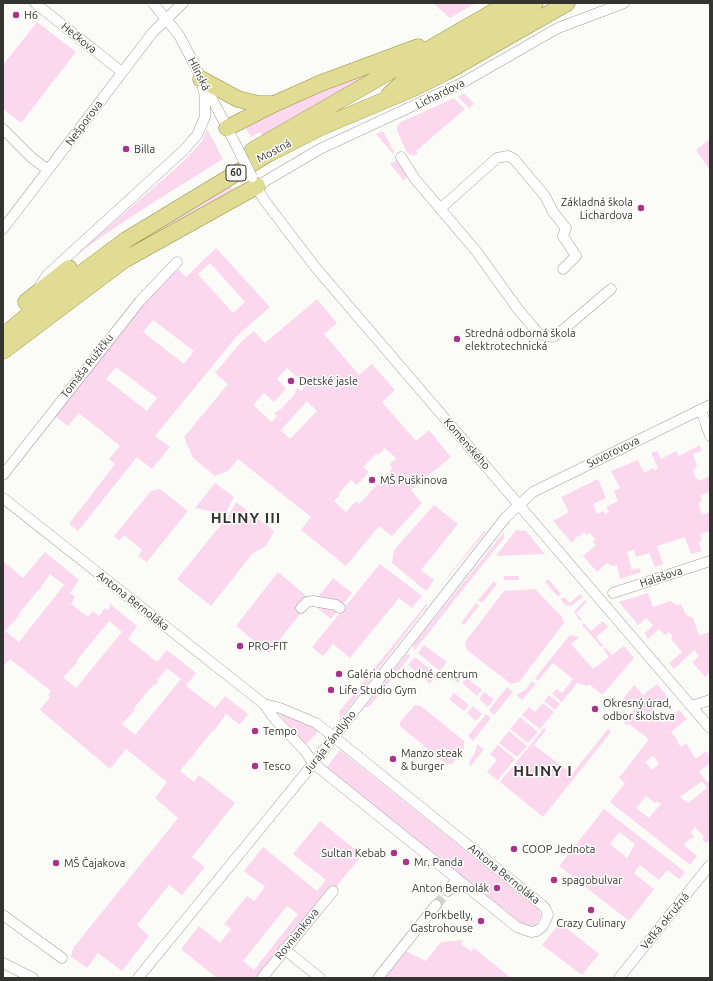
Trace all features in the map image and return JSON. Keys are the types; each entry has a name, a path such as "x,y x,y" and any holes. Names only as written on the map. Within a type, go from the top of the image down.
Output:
{"main road":[{"name":"Mostná","path":"3,322 32,297 91,251 151,212 264,144 509,3"},
{"path":"382,102 406,79 535,3"},
{"name":"Mostná","path":"3,336 51,296 92,265 157,220 268,154 321,127 382,102 446,72 567,3"},
{"path":"227,128 274,104 321,83 450,37"},
{"path":"201,79 238,99 258,104 274,104"},
{"path":"3,351 124,260 254,182"}],"street":[{"name":"Hečkova","path":"35,3 122,72"},
{"name":"Hlinská","path":"153,3 167,18 179,35 238,149"},
{"name":"Nešporova","path":"3,229 122,72 167,18 183,3"},
{"name":"Lichardova","path":"254,182 320,149 462,83 558,28 624,3"},
{"path":"32,297 47,275 184,150 197,135 205,117 205,96 201,79"},
{"path":"3,129 32,158 48,170"},
{"name":"Komenského","path":"238,149 254,182 277,218 316,268 710,728"},
{"path":"440,208 497,158 508,156 514,158 545,196 553,212 566,228 563,236 576,256 563,269"},
{"path":"401,157 408,171 477,252 517,308 539,334 552,338 611,289"},
{"name":"Tomáša Ružičku","path":"3,474 140,301 177,262"},
{"path":"705,407 710,436"},
{"name":"Suvorovova","path":"519,504 534,492 705,407"},
{"name":"Antona Bernoláka","path":"3,498 264,704 313,763 457,878 526,932 537,931 545,923 547,913 541,904 334,737 316,723 280,708 264,704"},
{"name":"Juraja Fándlyho","path":"138,978 334,737 506,517 519,504"},
{"name":"Halašova","path":"613,593 710,561"},
{"path":"301,608 306,602 313,601 336,605 340,608"},
{"path":"692,706 710,700"},
{"name":"Veľká okružná","path":"619,978 710,865"},
{"path":"448,891 457,878"},
{"name":"Rovniankova","path":"262,978 284,949 333,891"},
{"path":"378,978 436,905"},
{"path":"3,915 62,958"},
{"path":"284,949 320,978"},
{"path":"4,963 33,978"}],"shaded area":[{"path":"433,3 476,3 450,18"},
{"path":"37,22 76,52 21,123 3,109 3,65"},
{"path":"393,61 264,138 260,132 251,137 243,123"},
{"path":"464,93 474,104 469,108 458,97"},
{"path":"454,98 465,109 416,151 418,154 414,156 410,155 406,151 397,130 397,126 401,122"},
{"path":"207,129 223,159 157,200 101,237 74,257 184,161 202,141"},
{"path":"383,131 394,152 393,154 376,134"},
{"path":"710,139 710,170 696,150"},
{"path":"397,160 407,176 404,181 390,164"},
{"path":"229,184 232,189 236,187 237,189 117,256"},
{"path":"216,248 270,307 237,336 155,436 170,447 152,469 137,457 78,531 69,524 115,464 109,459 120,446 79,413 68,426 54,415 139,308 178,269 186,277","holes":["210,263 245,302 233,313 198,274","153,320 194,351 184,364 143,332","116,367 157,398 147,411 106,379"]},
{"path":"317,299 337,323 324,334 359,375 372,364 395,390 382,402 416,441 429,430 451,457 411,490 422,503 392,536 379,526 346,566 301,530 311,517 238,459 228,471 215,476 193,458 184,437 228,384 215,373 243,340 254,331 265,343","holes":["287,368 306,385 301,391 297,388 294,395 281,409 274,413 277,416 272,422 253,405 264,393 274,402 286,389 277,379","307,401 317,411 290,439 281,430","382,446 396,458 389,465 393,468 359,504 356,501 346,512 334,501 351,480 357,485 369,472 363,467 376,454 378,455 384,449"]},
{"path":"700,445 702,451 693,454 697,467 693,470 696,479 698,478 699,481 710,476 710,492 700,495 702,500 699,504 702,515 710,512 710,531 700,534 702,540 699,542 702,551 691,554 685,537 657,546 663,564 655,567 649,553 636,557 634,550 627,552 632,570 639,568 641,572 620,579 617,565 612,566 607,563 597,572 583,556 596,545 593,542 595,539 590,533 587,535 584,532 578,537 577,536 572,543 553,521 569,512 561,497 598,479 606,498 593,504 597,514 603,511 605,514 609,512 606,507 618,501 614,491 620,488 611,471 638,460 644,473 653,468 654,470 658,468 651,453 657,451 661,459 676,451 679,456"},
{"path":"215,483 234,497 225,514 195,508"},
{"path":"160,489 188,511 147,562 138,556 142,550 124,535 119,541 114,536 151,491"},
{"path":"236,502 274,531 266,546 252,554 211,606 177,579 228,516"},
{"path":"434,505 458,524 421,570 434,580 426,591 392,563 394,550"},
{"path":"485,530 485,533 433,595"},
{"path":"516,530 526,531 545,554 496,556"},
{"path":"504,532 504,538 414,651 413,645"},
{"path":"45,552 79,580 70,593 75,597 71,604 88,617 93,611 99,616 105,608 108,610 110,606 109,603 137,626 128,639 157,662 167,650 196,673 186,686 215,708 225,696 248,714 240,725 226,714 214,731 213,730 193,757 190,758 180,771 194,782 199,775 235,803 192,857 205,867 182,895 169,885 137,925 149,936 122,971 98,953 87,968 71,957 73,948 178,818 155,798 167,782 126,749 110,769 40,710 50,697 48,695 51,691 10,659 3,667 3,561 23,578","holes":["50,574 64,585 19,642 5,631 19,616 18,615 38,590 41,589","109,621 122,632 76,688 63,677 77,663 77,660","167,668 181,679 135,735 122,724 135,710 134,708 154,684 156,685 157,680"]},
{"path":"380,564 422,596 412,608 399,598 350,658 333,644 323,656 312,647"},
{"path":"278,572 311,600 269,653 236,626"},
{"path":"504,576 519,576 519,580 504,580"},
{"path":"333,578 352,593 331,619 313,604"},
{"path":"548,579 561,594 558,597 545,582"},
{"path":"494,581 497,584 482,603 478,600"},
{"path":"535,589 562,617 564,623 519,682 511,684 467,650 465,642 504,591"},
{"path":"648,593 653,607 670,601 677,605 681,604 686,615 693,618 699,635 710,632 710,672 705,677 692,662 699,656 694,650 674,669 669,663 682,652 671,639 673,637 669,632 665,635 659,629 648,639 645,633 653,625 646,618 638,625 619,602"},
{"path":"580,594 583,597 571,606 565,605 560,599 564,597 570,603"},
{"path":"585,600 587,602 576,613 582,620 580,621 574,612"},
{"path":"427,603 427,606 340,719 339,712"},
{"path":"476,603 479,606 464,625 461,623"},
{"path":"603,621 608,627 596,637 603,645 601,647 582,625 584,623 591,631"},
{"path":"570,635 579,637 571,644 593,669 609,657 603,649 606,648 612,655 624,646 634,658 603,694 589,684 587,686 577,683 562,702 552,694 556,689 562,693 573,679 553,663 538,681 535,678"},
{"path":"424,645 447,662 440,671 418,653"},
{"path":"406,655 411,655 369,707 365,707"},
{"path":"415,657 437,675 430,684 408,665"},
{"path":"456,669 464,675 458,683 450,676"},
{"path":"467,678 482,690 477,696 462,683"},
{"path":"532,681 536,684 522,700 516,695 525,690"},
{"path":"657,684 668,697 654,707 652,711 663,723 679,710 687,719 671,732 678,741 677,742 681,747 686,743 696,759 706,751 710,755 710,763 699,772 708,783 710,781 710,840 707,843 702,840 704,837 695,827 691,833 694,836 684,845 697,856 690,865 610,802 625,783 619,778 649,739 629,724 627,725 623,722 635,708 623,699 634,685 643,695","holes":["653,756 659,764 652,770 645,762","702,781 707,788 688,803 680,797","646,796 655,803 657,801 661,804 649,818 636,808"]},
{"path":"507,687 513,692 494,715 489,710"},
{"path":"484,692 494,699 488,707 479,699"},
{"path":"454,693 469,705 464,711 449,699"},
{"path":"549,695 560,704 555,710 544,701"},
{"path":"543,703 554,712 540,729 522,715 529,707 535,712"},
{"path":"415,705 421,706 464,741 464,748 452,764 447,764 442,761 400,726 400,722"},
{"path":"473,706 482,714 476,721 467,713"},
{"path":"278,713 313,726 318,731 306,745"},
{"path":"486,714 491,718 473,741 468,736"},
{"path":"520,717 538,732 528,743 510,729"},
{"path":"544,728 546,730 534,745 572,774 608,729 611,732 543,817 500,782"},
{"path":"509,731 527,746 517,757 499,743"},
{"path":"477,744 484,749 471,766 469,762 474,755"},
{"path":"498,745 515,759 498,780 487,772 497,760 490,754"},
{"path":"340,750 537,908 541,915 536,925 530,928 524,926 326,768"},
{"path":"604,809 685,872 679,879 667,870 659,880 640,865 634,873 654,889 629,921 559,866","holes":["619,832 635,844 627,858 610,844"]},
{"path":"320,821 362,855 262,978 217,978 181,949 199,926 220,943 231,929 224,924 247,896 254,901 265,887 244,871 263,847 317,891 326,880 293,854","holes":["287,906 298,914 254,970 243,961"]},
{"path":"560,923 599,954 582,975 542,945"},
{"path":"464,940 461,944 471,951 474,948 511,978 378,978 401,949 426,961 441,942"}],"tunnel":[{"path":"436,905 448,891"}],"place":[{"name":"H6","path":"16,15"},
{"name":"Billa","path":"126,149"},
{"name":"Základná škola Lichardova","path":"641,208"},
{"name":"Stredná odborná škola elektrotechnická","path":"457,339"},
{"name":"Detské jasle","path":"291,381"},
{"name":"MŠ Puškinova","path":"372,480"},
{"name":"PRO-FIT","path":"240,646"},
{"name":"Galéria obchodné centrum","path":"339,674"},
{"name":"Life Studio Gym","path":"331,690"},
{"name":"Okresný úrad, odbor školstva","path":"595,709"},
{"name":"Tempo","path":"255,731"},
{"name":"Manzo steak & burger","path":"393,759"},
{"name":"Tesco","path":"255,766"},
{"name":"COOP Jednota","path":"514,849"},
{"name":"Sultan Kebab","path":"394,853"},
{"name":"Mr. Panda","path":"406,862"},
{"name":"MŠ Čajakova","path":"56,863"},
{"name":"spagobulvar","path":"554,880"},
{"name":"Anton Bernolák","path":"497,888"},
{"name":"Crazy Culinary","path":"591,910"},
{"name":"Porkbelly, Gastrohouse","path":"481,921"}],"district":[{"name":"HLINY III","path":"246,518"},
{"name":"HLINY I","path":"543,771"}]}
